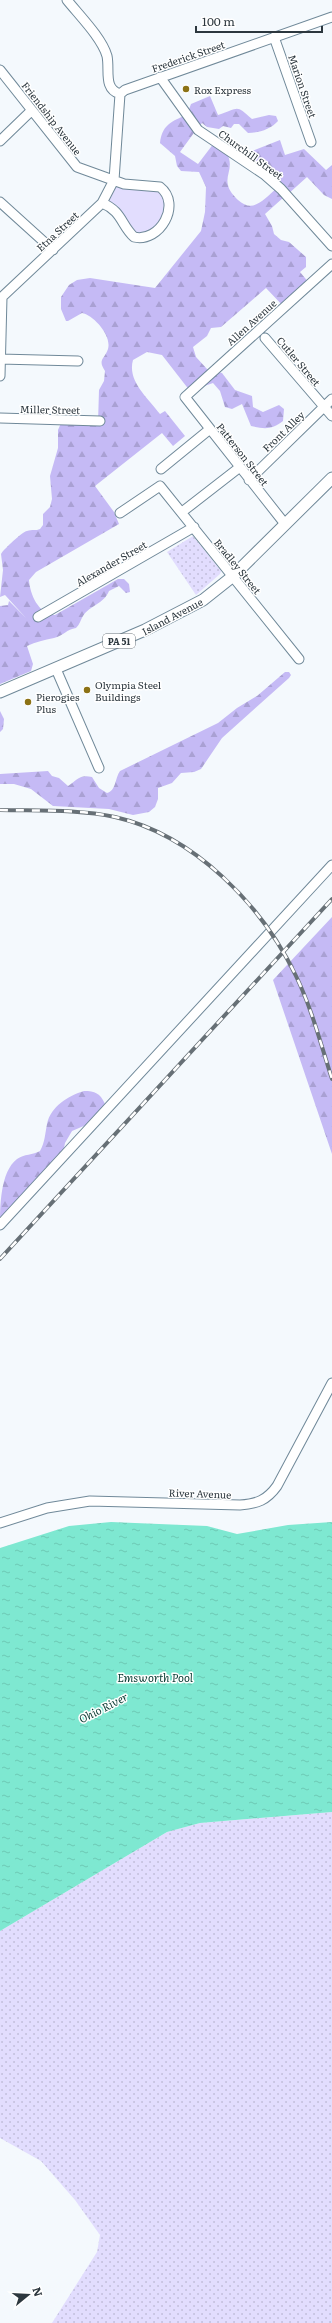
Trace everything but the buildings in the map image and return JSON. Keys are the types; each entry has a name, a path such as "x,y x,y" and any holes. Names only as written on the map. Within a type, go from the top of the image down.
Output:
{"main road":[{"name":"Island Avenue","path":"0,692 145,630 198,603 232,577 332,478"}],"street":[{"path":"67,0 102,46 107,57 109,86 115,92 120,94"},
{"name":"Frederick Street","path":"120,94 125,90 160,77 332,17"},
{"name":"Marion Street","path":"274,37 311,142"},
{"name":"Friendship Avenue","path":"0,70 3,81 32,111 77,167 114,180 136,185 155,185 164,190 168,207 163,225 150,236 142,239 134,237 120,216 110,206 102,203"},
{"name":"Churchill Street","path":"160,77 198,130 265,175 280,189 332,246"},
{"name":"Etna Street","path":"0,376 1,296 53,250 102,203 114,180 120,94"},
{"path":"0,141 32,111"},
{"path":"0,202 53,250"},
{"name":"Allen Avenue","path":"185,397 332,264"},
{"name":"Cutler Street","path":"265,338 332,416"},
{"path":"0,359 78,361"},
{"name":"Patterson Street","path":"185,397 285,524"},
{"name":"Front Alley","path":"250,480 332,399"},
{"name":"Miller Street","path":"0,418 100,421"},
{"path":"161,468 210,429"},
{"path":"182,512 240,467"},
{"name":"Bradley Street","path":"120,513 160,486 299,659"},
{"name":"Alexander Street","path":"38,617 194,527"},
{"path":"56,669 99,768"},
{"path":"0,1225 332,865"},
{"name":"River Avenue","path":"0,1523 47,1508 90,1501 240,1505 258,1503 268,1497 277,1486 332,1383"}],"shaded area":[{"path":"114,180 164,190 166,219 142,239 103,203"},
{"path":"193,536 221,571 220,574 196,595 167,552"},
{"path":"332,1812 332,2323 52,2323 97,2252 100,2235 75,2200 41,2161 0,2138 0,1931 167,1832 200,1823"}],"green space":[{"path":"210,96 218,115 234,109 240,109 252,119 269,115 276,116 278,121 268,128 252,133 248,133 239,124 234,124 231,128 223,126 219,129 207,127 202,123 197,128 187,115 191,104"},
{"path":"184,116 196,130 180,152 198,164 214,143 224,150 229,157 230,162 227,181 229,187 233,195 243,204 249,206 258,204 276,189 284,197 265,214 272,226 274,234 281,240 289,242 306,257 306,267 300,272 310,284 284,307 266,288 221,327 211,328 207,336 193,347 196,357 207,369 222,373 235,390 252,396 253,407 263,412 279,405 284,409 283,421 268,428 251,426 242,404 232,409 225,407 220,391 213,383 190,391 162,355 147,352 133,360 133,375 140,389 160,414 165,411 185,436 173,446 162,433 95,486 114,512 119,524 36,572 29,580 31,591 36,602 44,611 55,615 118,579 124,579 129,584 130,592 126,593 119,586 109,591 104,599 86,612 76,628 57,637 27,646 33,664 31,671 0,684 0,606 8,605 9,601 26,618 5,595 0,597 3,570 1,554 21,534 29,530 40,529 43,525 43,514 50,507 52,499 50,476 58,448 58,430 61,423 98,423 99,390 104,381 105,371 102,364 102,359 108,349 107,338 101,326 82,313 66,321 61,309 61,297 69,285 77,280 90,278 155,288 201,231 205,212 206,187 199,172 181,171 177,166 175,156 160,143 163,132 168,125"},
{"path":"280,140 285,155 304,149 326,170 332,165 332,199 324,195 307,177 287,195 244,161 252,151"},
{"path":"285,672 289,672 291,675 289,678 222,738 201,769 194,772 181,773 172,783 158,788 158,799 155,807 149,812 133,815 109,809 53,806 31,789 14,784 0,784 0,774 48,771 52,776 59,778 68,786 84,776 92,777 99,788 107,793 110,792 114,787 120,771 218,723 237,708 257,696"},
{"path":"0,711 4,719 3,729 0,732"},
{"path":"332,917 332,1154 273,980"},
{"path":"84,1091 94,1092 101,1097 105,1104 100,1113 86,1125 72,1131 65,1143 62,1158 0,1227 2,1190 7,1172 11,1165 20,1157 40,1151 44,1141 47,1124 52,1112 66,1099"}],"water":[{"name":"Emsworth Pool","path":"111,1522 207,1526 237,1534 288,1525 332,1522 332,1812 200,1823 167,1832 0,1931 0,1548 69,1526"}],"railway":[{"path":"0,810 72,812 101,814 115,817 144,826 172,839 198,856 245,899 282,950 307,1001 332,1079"},
{"path":"0,1259 332,899"}],"place":[{"name":"Rox Express","path":"186,89"},
{"name":"Olympia Steel Buildings","path":"87,690"},
{"name":"Pierogies Plus","path":"28,702"}],"water label":[{"name":"Ohio River","path":"103,1707"}]}
